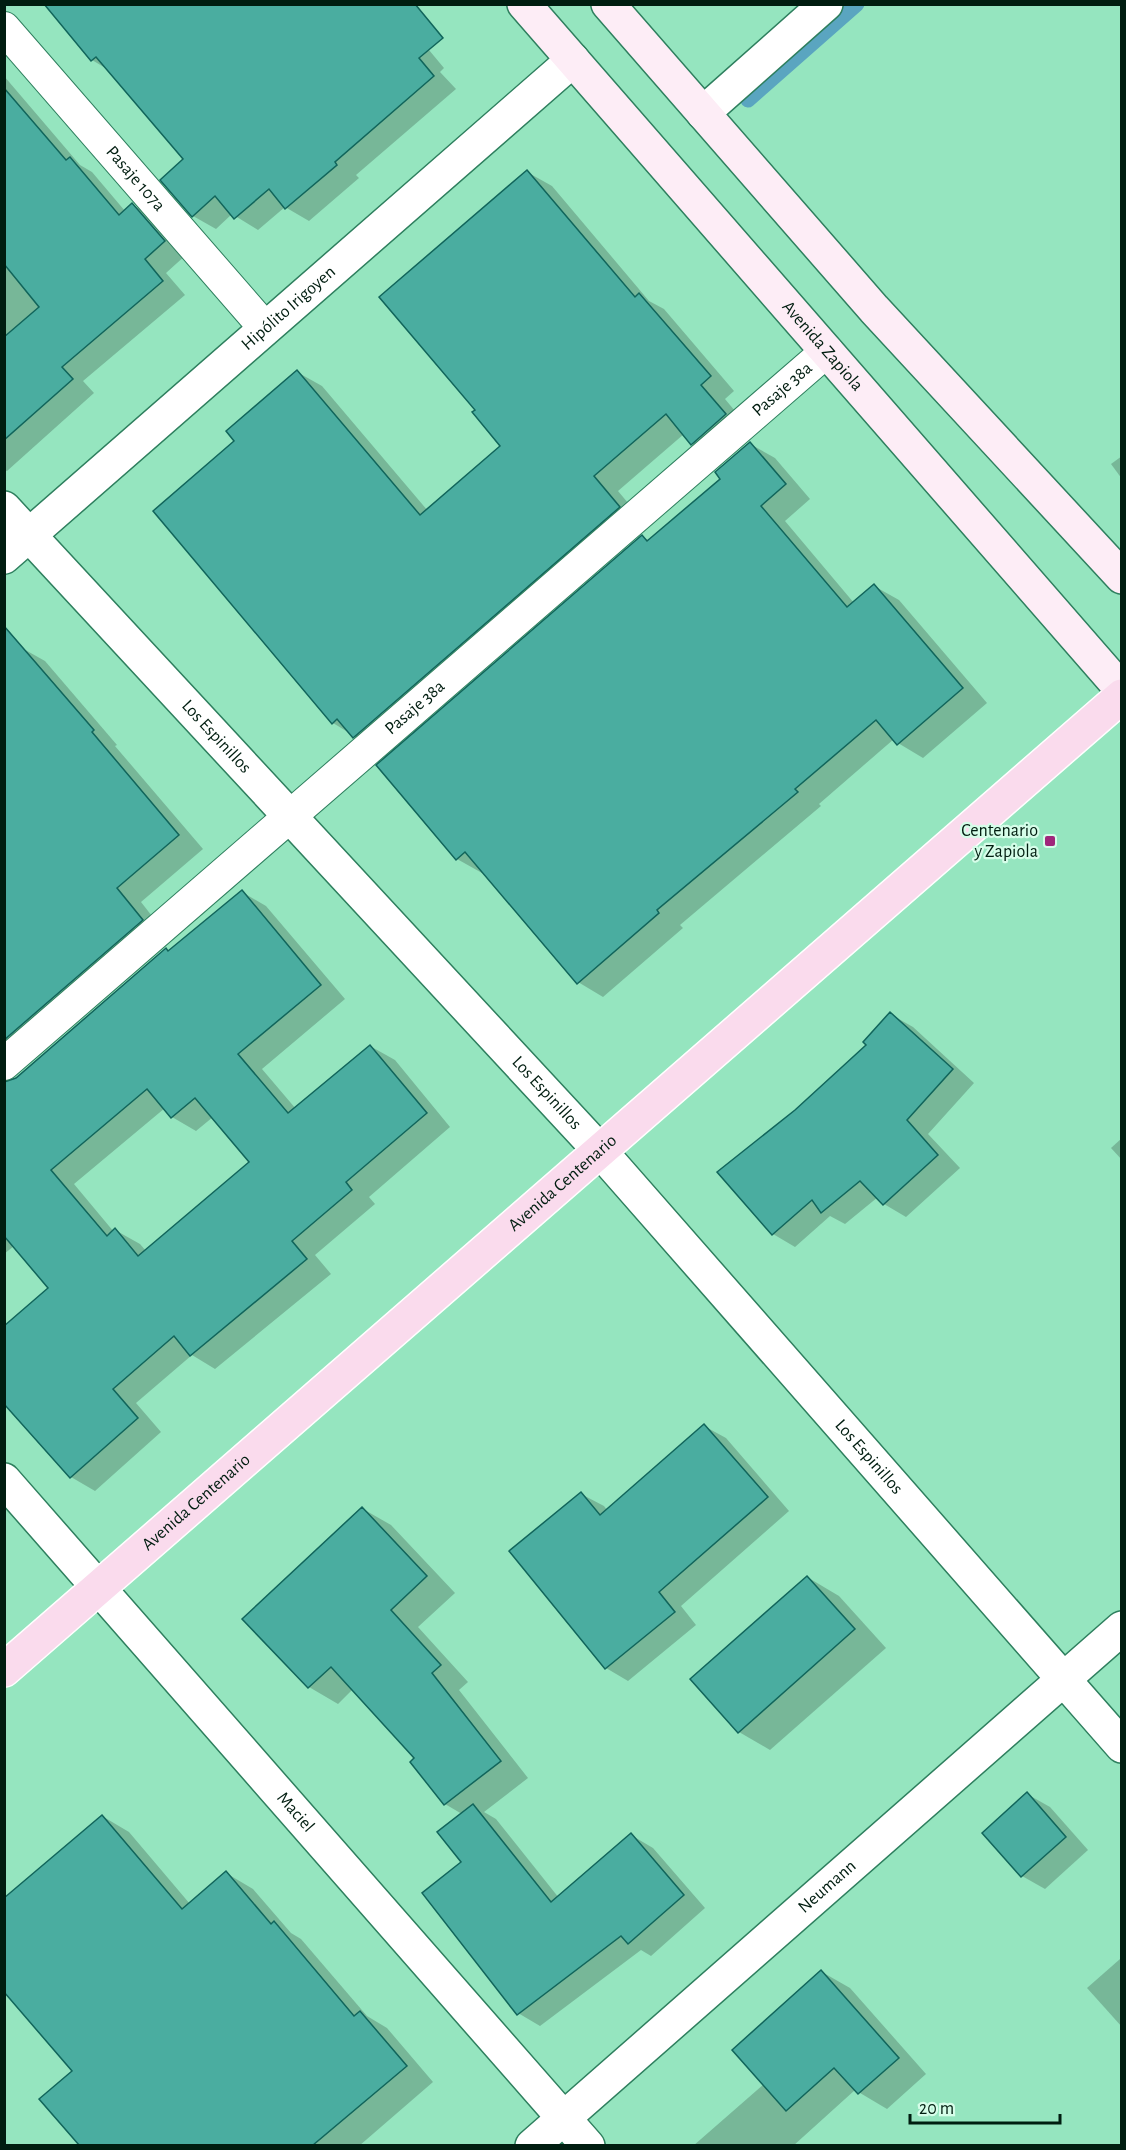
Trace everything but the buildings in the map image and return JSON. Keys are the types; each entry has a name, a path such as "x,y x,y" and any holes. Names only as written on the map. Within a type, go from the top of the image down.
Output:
{"main road":[{"name":"Avenida Zapiola","path":"524,4 1122,690"},
{"path":"608,4 874,309 1122,577"},
{"name":"Avenida Centenario","path":"4,1670 1122,696"}],"street":[{"path":"703,113 826,4"},
{"name":"Pasaje 107a","path":"4,28 265,328"},
{"name":"Hipólito Irigoyen","path":"4,557 573,60"},
{"name":"Pasaje 38a","path":"4,1064 827,351"},
{"name":"Los Espinillos","path":"4,508 601,1152 1122,1746"},
{"name":"Maciel","path":"4,1480 588,2145"},
{"name":"Neumann","path":"532,2145 1122,1628"}],"waterway":[{"path":"748,100 857,4"}],"place":[{"name":"Centenario y Zapiola","path":"1050,841"}]}
